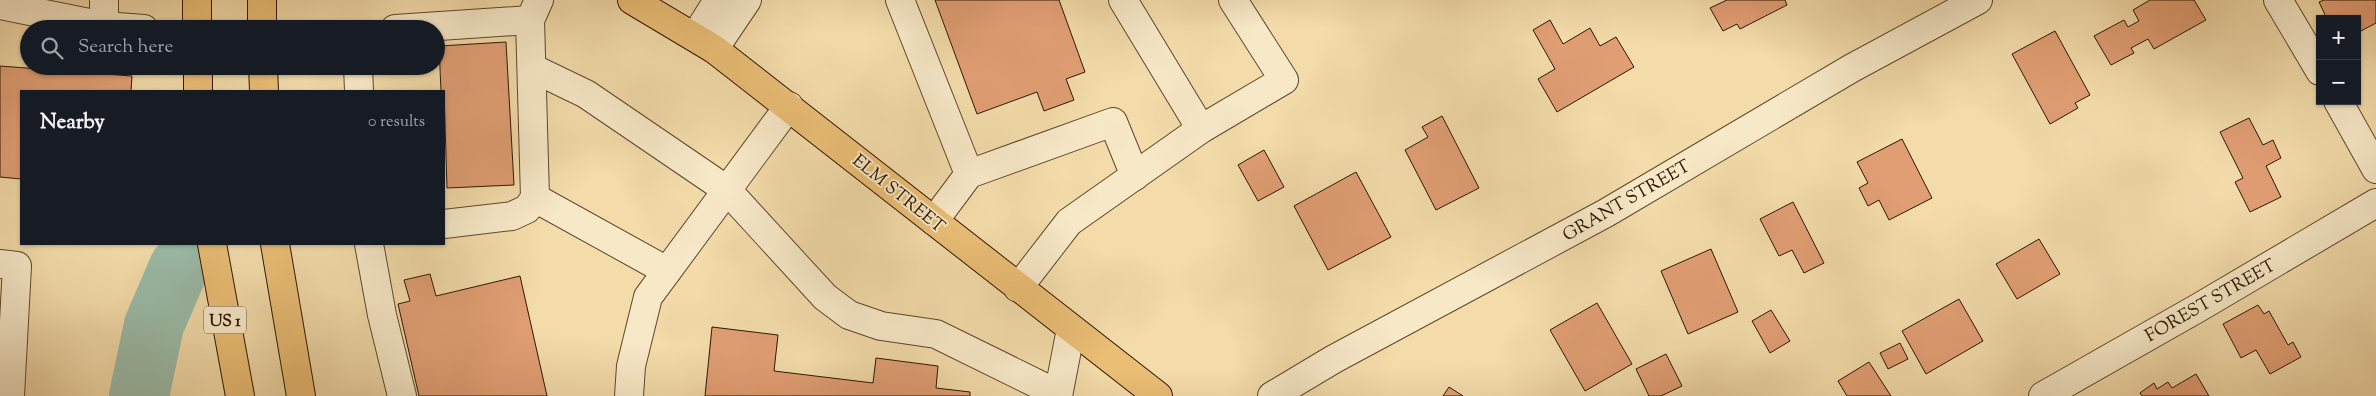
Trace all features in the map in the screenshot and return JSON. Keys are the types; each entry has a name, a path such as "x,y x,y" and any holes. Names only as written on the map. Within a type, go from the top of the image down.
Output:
{"main road":[{"path":"196,20 197,0"},
{"path":"262,0 262,20"},
{"name":"ELM STREET","path":"648,4 705,43 789,106 1018,288 1158,396"},
{"path":"198,75 198,90"},
{"path":"263,75 264,90"},
{"name":"US 1","path":"212,245 240,396"},
{"path":"276,245 301,396"}],"street":[{"path":"705,43 718,0"},
{"path":"705,43 747,0"},
{"path":"900,0 969,174"},
{"path":"1123,0 1201,129"},
{"path":"1018,288 1069,222 1201,129 1284,80 1234,0"},
{"name":"GRANT STREET","path":"1272,396 1334,359 1606,213 1852,68 1978,0"},
{"path":"2278,0 2316,64"},
{"path":"0,5 104,13 122,20"},
{"path":"445,22 535,10 532,68 536,198 527,209 512,216 445,224"},
{"path":"532,68 586,94 727,190 825,297 849,314 881,326 936,334 1058,395 1071,329"},
{"path":"358,75 359,90"},
{"path":"2340,105 2376,169"},
{"path":"629,396 631,366 648,297 789,106"},
{"path":"934,221 969,174 1113,122 1135,176"},
{"path":"536,198 667,271"},
{"name":"FOREST STREET","path":"2043,396 2376,204"},
{"path":"369,245 382,315 402,396"},
{"path":"0,264 17,266 10,396"}],"building":[{"path":"935,0 1059,0 1085,72 1066,79 1074,100 1044,111 1037,92 977,114"},
{"path":"1727,0 1785,0 1787,5 1740,29 1737,24 1723,31 1710,8"},
{"path":"2150,0 2194,0 2206,20 2154,49 2148,39 2131,48 2134,53 2111,65 2094,36 2124,20 2128,27 2139,21 2133,10"},
{"path":"2324,0 2376,0 2376,23 2361,31 2361,15 2325,15 2319,2"},
{"path":"1550,20 1563,44 1590,28 1600,46 1616,37 1634,67 1557,112 1538,79 1555,69 1533,30"},
{"path":"2055,31 2090,95 2075,103 2078,108 2050,124 2012,54"},
{"path":"506,42 514,185 447,188 445,90 441,90 440,75 445,75 445,46"},
{"path":"0,66 20,68 20,75 132,76 131,90 20,90 20,179 0,177"},
{"path":"1442,116 1479,188 1436,210 1405,150 1428,137 1422,127"},
{"path":"2249,118 2263,145 2273,140 2281,158 2266,166 2281,197 2250,212 2235,182 2243,178 2220,132"},
{"path":"1902,139 1932,198 1889,220 1879,200 1868,206 1859,188 1868,183 1857,162"},
{"path":"1264,150 1284,187 1258,201 1238,165"},
{"path":"1356,172 1391,237 1328,270 1294,206"},
{"path":"1793,202 1824,263 1804,273 1792,250 1779,256 1760,219"},
{"path":"2039,239 2060,274 2017,299 1996,264"},
{"path":"1711,249 1738,312 1688,334 1661,271"},
{"path":"430,274 436,296 520,276 547,396 419,396 398,304 410,301 404,280"},
{"path":"1959,299 1983,341 1926,374 1902,331"},
{"path":"1597,303 1632,364 1585,391 1550,330"},
{"path":"2258,305 2264,314 2269,311 2288,345 2293,342 2301,357 2270,374 2256,350 2241,358 2223,324"},
{"path":"1771,310 1790,341 1770,353 1752,321"},
{"path":"712,327 778,335 774,371 873,383 876,358 938,366 936,388 970,392 970,396 705,396"},
{"path":"1900,343 1908,359 1888,369 1880,353"},
{"path":"1666,354 1682,386 1661,396 1649,396 1636,369"},
{"path":"1869,362 1891,396 1847,396 1838,381"},
{"path":"2196,374 2209,396 2142,396 2140,393 2154,383 2157,389 2168,382 2172,388"},
{"path":"1449,387 1463,396 1443,396"}],"waterway":[{"path":"139,396 154,325 179,267"}]}
